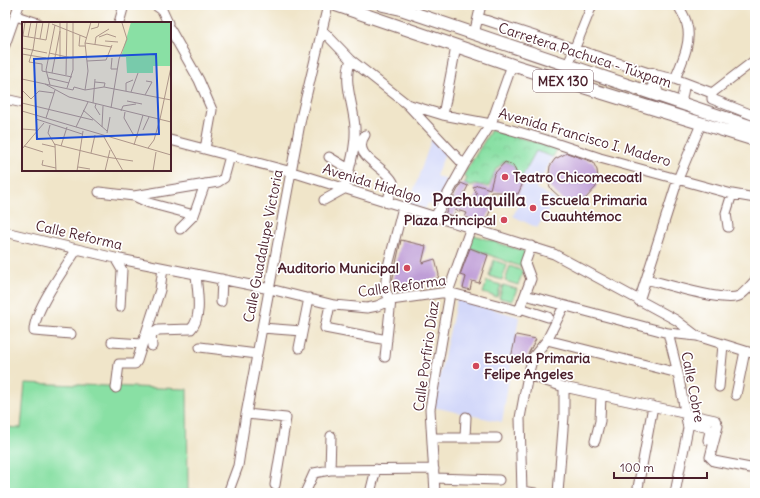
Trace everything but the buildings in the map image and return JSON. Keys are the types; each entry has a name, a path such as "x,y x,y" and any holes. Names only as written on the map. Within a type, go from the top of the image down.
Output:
{"main road":[{"name":"MEX 130","path":"336,5 456,47 755,140"},
{"path":"373,19 378,5"},
{"name":"Carretera Pachuca - Túxpam","path":"383,5 401,7 474,34 755,128"},
{"path":"652,74 657,95"}],"street":[{"path":"5,45 19,5"},
{"path":"119,22 124,5"},
{"path":"155,5 162,10 168,22"},
{"name":"Calle Guadalupe Victoria","path":"228,493 238,466 257,354 292,172 300,118 328,5"},
{"path":"474,34 481,5"},
{"path":"568,65 592,5"},
{"path":"675,79 686,48 688,33 688,25 678,5"},
{"path":"16,16 35,22"},
{"path":"479,18 652,74 675,79 712,93"},
{"path":"322,30 351,60 407,104 464,165"},
{"path":"173,42 199,80 212,110 205,149"},
{"path":"444,115 456,47"},
{"path":"324,200 344,189 349,169 355,128 347,80 348,68 351,60"},
{"path":"712,93 755,60"},
{"path":"435,217 464,165 491,124 512,65"},
{"path":"681,103 685,83"},
{"path":"712,93 712,99 755,116"},
{"path":"5,99 22,103"},
{"name":"Avenida Francisco I. Madero","path":"407,104 444,115 491,124 600,158 732,194 755,198"},
{"path":"639,301 678,179 701,124"},
{"path":"365,135 361,141 360,148 364,155 393,182 387,203"},
{"name":"Avenida Hidalgo","path":"171,140 292,172 387,203 471,227 554,254 581,267 639,301 676,320 697,336 755,354"},
{"path":"99,192 134,196 218,182 224,178 230,156"},
{"path":"329,157 349,169"},
{"path":"180,229 194,215 205,184"},
{"path":"728,227 726,213 732,194"},
{"path":"134,196 149,203 194,215"},
{"path":"385,357 392,300 385,291 387,270 403,207"},
{"name":"Calle Porfirio Díaz","path":"435,493 433,438 430,409 448,305 448,292 471,227"},
{"name":"Calle Reforma","path":"5,232 115,258 270,288 330,305 367,308 392,300 448,292 519,311 520,308"},
{"path":"531,246 525,263 531,280 520,308 548,317"},
{"path":"71,334 34,331 34,327 40,309 77,249"},
{"path":"115,258 122,270 120,307"},
{"path":"116,388 119,364 135,364 160,290 163,268"},
{"path":"152,346 152,335 158,330 191,329 196,324 198,310 196,274"},
{"path":"646,278 692,292 731,297 739,296 755,281"},
{"path":"221,302 222,279"},
{"path":"525,295 668,333 697,336"},
{"path":"299,348 309,298"},
{"path":"330,305 326,328 387,340"},
{"path":"535,493 522,492 520,418 533,357 547,340 564,306"},
{"path":"262,328 302,331"},
{"name":"Calle Cobre","path":"668,333 678,373 686,418 675,493"},
{"path":"547,340 678,373"},
{"path":"112,342 142,344"},
{"path":"719,387 723,345"},
{"path":"200,347 257,354"},
{"path":"736,395 745,351"},
{"path":"528,375 564,387 653,406 710,428 705,454 711,462 755,473"},
{"path":"558,493 564,416 564,387"},
{"path":"595,441 600,421 601,395"},
{"path":"637,493 653,406"},
{"path":"246,414 286,418 275,485"},
{"path":"465,437 466,417"},
{"path":"330,470 331,436"},
{"path":"433,438 497,438"},
{"path":"711,462 755,469"},
{"path":"370,493 376,469"},
{"path":"305,493 314,474 330,470 376,469 499,480"}],"shaded area":[{"path":"432,138 446,152 436,176 451,182 438,206 428,203 425,209 409,204"},
{"name":"Escuela Primaria Cuauhtémoc","path":"536,151 553,157 536,188 555,199 537,228 513,216 520,201 516,199 524,182 520,180"},
{"name":"Escuela Primaria Felipe Angeles","path":"457,298 519,317 502,422 433,407"}],"green space":[{"path":"491,130 558,148 553,157 536,151 520,180 513,165 505,161 496,169 489,187 475,184 471,187 464,184 467,178 463,176"},
{"path":"471,234 526,252 521,267 466,246"},
{"path":"494,260 507,265 502,280 489,276"},
{"path":"510,266 523,271 518,285 505,281"},
{"path":"487,281 501,285 497,297 483,293"},
{"path":"503,285 517,289 512,301 499,298"},
{"path":"25,383 187,389 188,490 220,491 219,493 5,493 5,427 21,428"}],"place":[{"name":"Teatro Chicomecoatl","path":"505,177"},
{"name":"Escuela Primaria Cuauhtémoc","path":"533,208"},
{"name":"Plaza Principal","path":"504,220"},
{"name":"Auditorio Municipal","path":"407,268"},
{"name":"Escuela Primaria Felipe Angeles","path":"476,366"}],"district":[{"name":"Pachuquilla","path":"479,199"}]}
